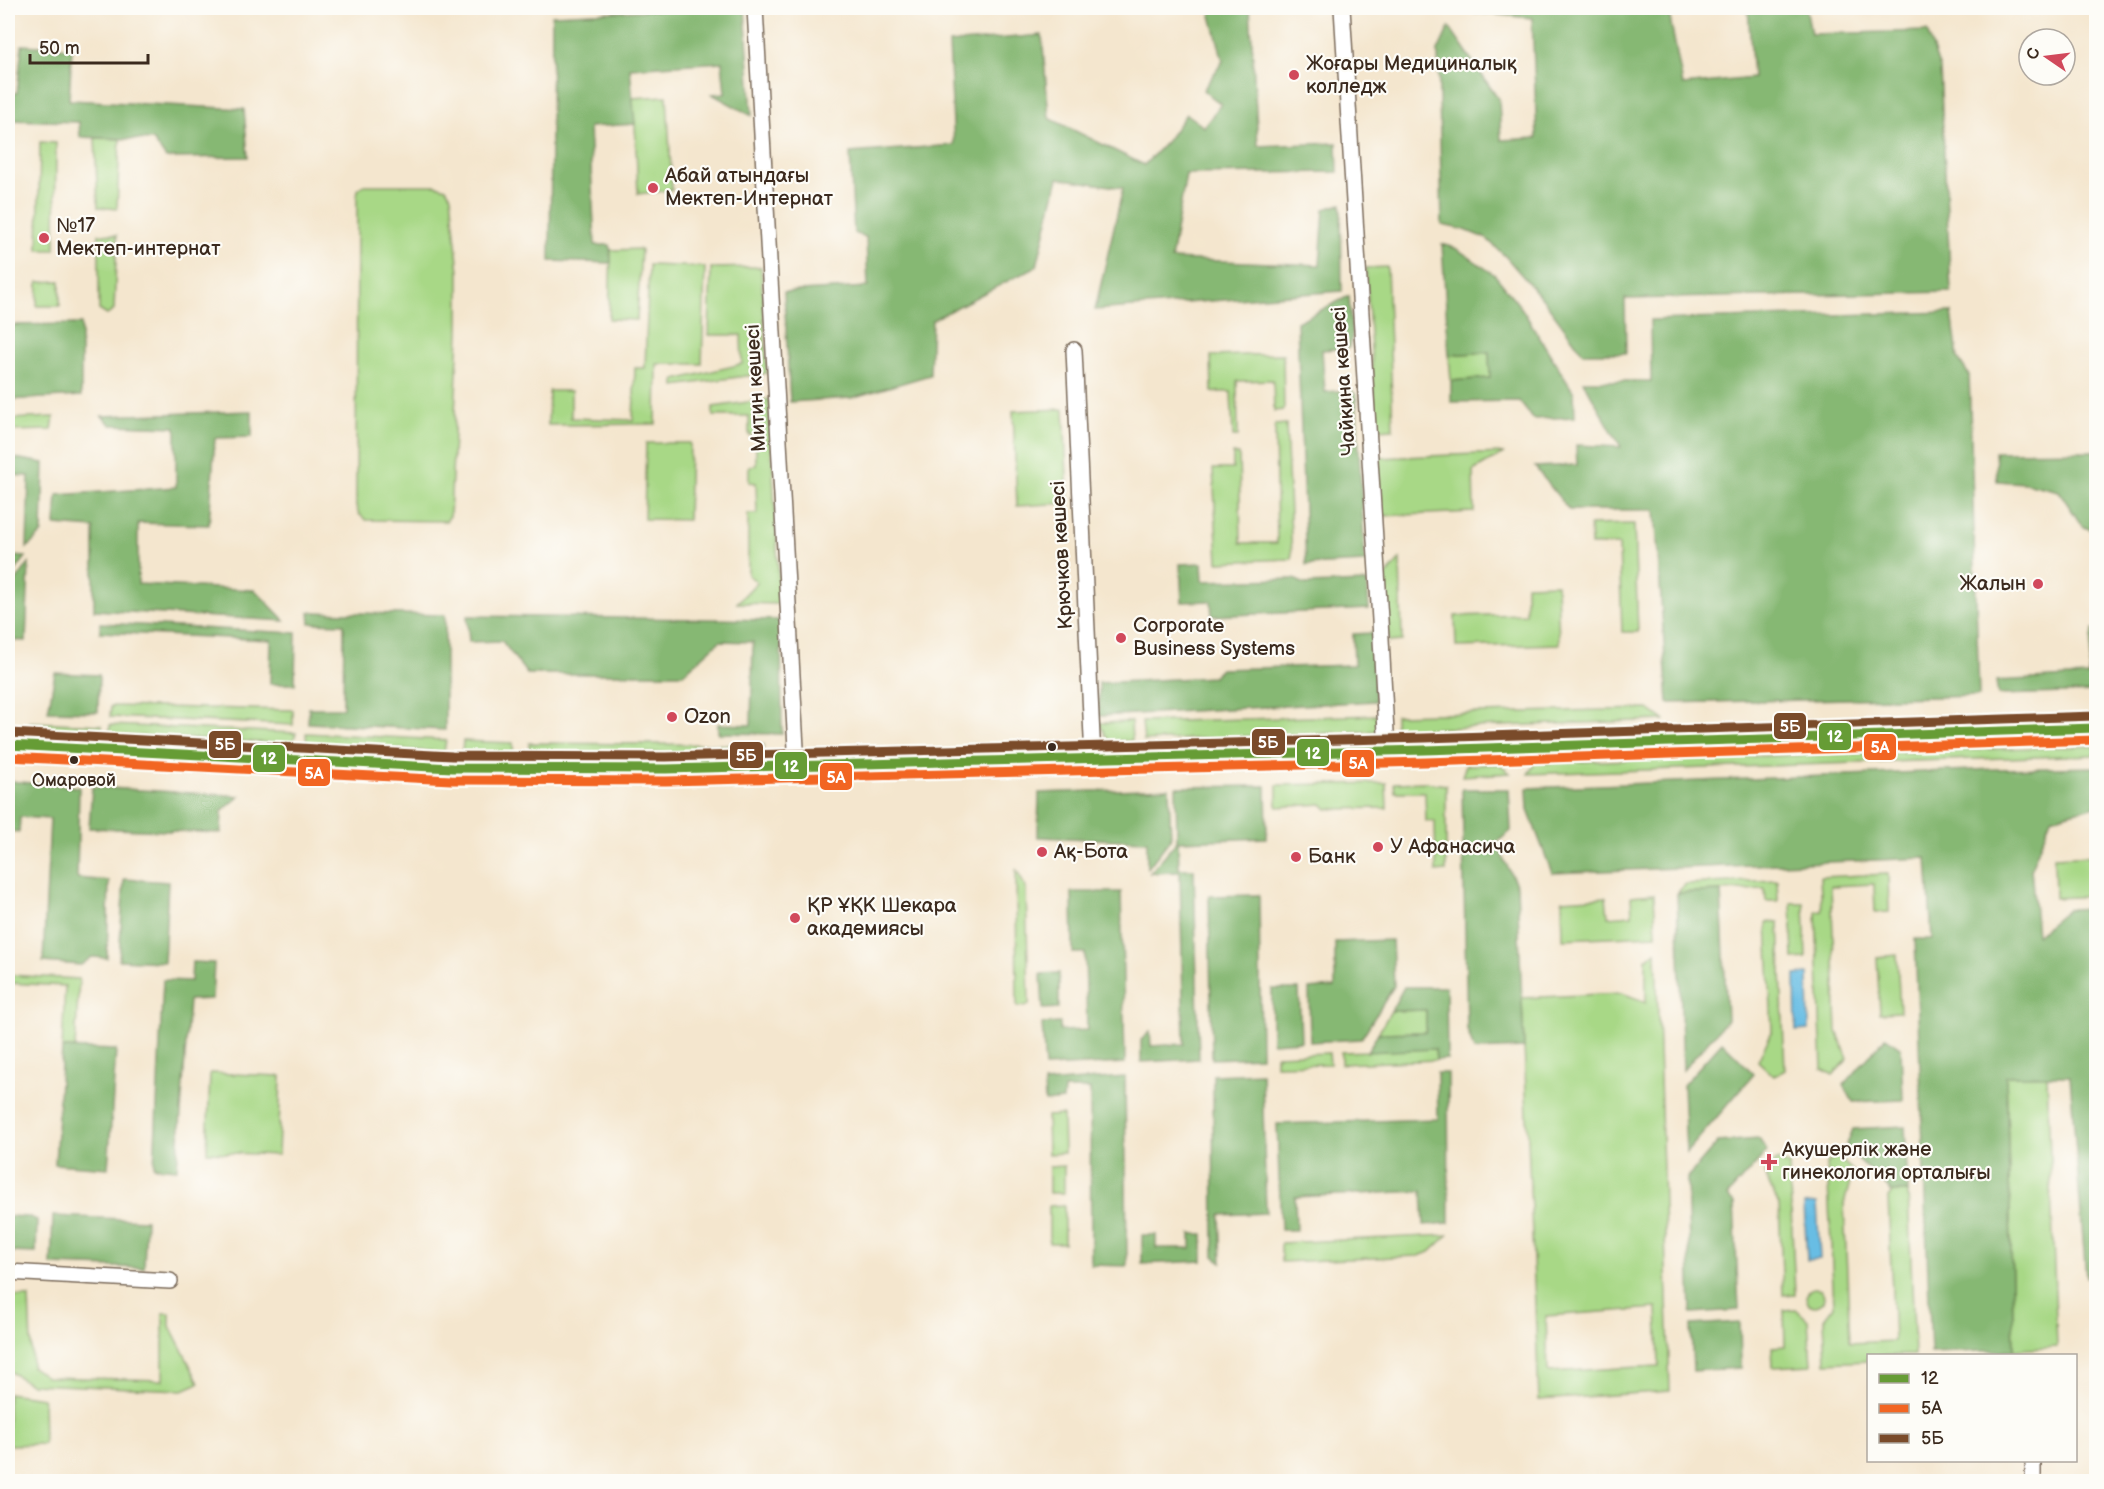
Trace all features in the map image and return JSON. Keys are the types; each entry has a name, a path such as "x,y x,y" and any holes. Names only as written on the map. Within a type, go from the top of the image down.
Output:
{"main road":[{"path":"8,745 522,770 1093,759 2097,729"}],"street":[{"name":"Митин көшесі","path":"755,8 797,766"},
{"name":"Чайкина көшесі","path":"1342,8 1387,751"},
{"name":"Крючков көшесі","path":"1074,350 1093,759"},
{"path":"8,1272 170,1281"},
{"path":"2033,1462 2033,1482"}],"green space":[{"path":"695,8 745,8 752,116 712,94 725,93 722,62 630,68 635,124 589,127 595,245 610,245 611,263 550,261 552,15"},
{"path":"1209,8 1250,8 1258,146 1337,143 1338,172 1186,174 1171,259 1320,265 1324,209 1341,204 1342,291 1095,310 1123,188 1058,178 1037,266 932,320 930,375 851,398 790,402 784,292 868,287 866,237 854,233 850,153 954,145 949,43 1042,35 1049,118 1144,165 1167,141 1186,114 1204,127 1221,104 1203,90 1223,61"},
{"path":"1458,8 1668,8 1683,85 1753,78 1748,8 1806,8 1811,34 1927,31 1940,69 1951,292 1625,299 1626,353 1583,353 1546,303 1487,239 1465,230 1442,225 1438,51 1449,27 1499,100 1501,140 1537,138 1532,18 1458,11"},
{"path":"22,45 72,48 69,100 244,109 248,157 166,158 153,140 80,137 79,122 8,120 8,93 17,93"},
{"path":"667,96 672,190 638,194 635,124 631,98"},
{"path":"95,138 120,139 117,209 98,207"},
{"path":"40,142 56,143 55,250 38,250"},
{"path":"364,185 436,185 446,188 451,196 459,272 459,333 450,516 446,521 366,520 359,514 356,506 357,196 358,190"},
{"path":"99,234 117,235 114,310 107,315 99,310"},
{"path":"1442,244 1457,249 1495,275 1522,309 1574,393 1575,417 1533,419 1519,401 1451,402 1451,381 1490,378 1489,352 1449,355"},
{"path":"641,249 637,320 609,319 611,250"},
{"path":"649,265 705,267 702,364 657,364 656,424 548,425 549,391 571,391 571,418 633,420 635,368 645,368"},
{"path":"761,267 767,373 675,386 675,380 742,364 741,335 709,335 711,268"},
{"path":"1387,267 1393,429 1376,430 1366,268"},
{"path":"60,281 60,306 37,306 38,282"},
{"path":"1349,296 1352,338 1349,348 1322,350 1325,392 1351,390 1356,395 1365,562 1306,565 1297,322"},
{"path":"1952,312 1958,358 1969,375 1979,696 1668,703 1655,510 1569,510 1535,467 1577,465 1576,445 1621,447 1583,381 1651,381 1650,320"},
{"path":"81,324 81,396 8,400 8,325"},
{"path":"1489,352 1490,378 1451,381 1449,355"},
{"path":"1283,354 1284,410 1274,411 1273,380 1237,381 1238,436 1233,436 1231,392 1212,392 1211,356"},
{"path":"769,399 780,604 737,603 757,582 748,575 748,514 757,514 756,483 749,482 749,466 756,465 756,435 749,435 749,416 713,416 713,407"},
{"path":"1064,409 1068,503 1017,506 1013,411"},
{"path":"252,411 252,437 215,438 209,525 138,523 138,584 255,590 285,621 94,610 94,528 55,525 57,495 176,487 176,427 111,425 102,416"},
{"path":"54,417 52,430 8,431 8,419"},
{"path":"1286,424 1292,559 1218,562 1213,469 1233,469 1233,454 1239,454 1241,543 1277,543 1275,425"},
{"path":"646,443 690,443 688,520 644,519"},
{"path":"2096,451 2096,532 2082,526 2059,491 2025,483 1997,481 1995,452"},
{"path":"1504,453 1473,471 1474,512 1380,516 1377,458"},
{"path":"8,457 44,463 42,533 27,548 29,476 8,475"},
{"path":"1634,524 1638,632 1622,632 1619,545 1591,545 1590,525"},
{"path":"8,556 26,557 8,581"},
{"path":"1400,559 1402,641 1389,642 1386,576"},
{"path":"29,563 26,641 8,640 8,592"},
{"path":"1202,563 1203,581 1294,579 1305,584 1367,582 1369,609 1212,616 1211,601 1182,602 1180,564"},
{"path":"1557,584 1559,644 1456,647 1455,616 1526,614 1526,585"},
{"path":"309,612 445,615 445,730 308,723 309,708 343,708 344,624 310,623"},
{"path":"467,616 781,620 782,734 718,733 718,724 751,725 753,642 720,641 683,674 527,674 502,641 469,642"},
{"path":"100,623 296,633 295,684 270,684 271,640 100,632"},
{"path":"2093,630 2096,630 2096,692 1998,695 1996,681 2088,676"},
{"path":"1373,633 1375,701 1099,716 1099,683 1213,677 1221,669 1354,665 1353,634"},
{"path":"55,673 99,675 98,712 48,711"},
{"path":"111,706 293,710 293,725 110,717"},
{"path":"1649,709 1664,720 1395,730 1395,715"},
{"path":"1378,715 1380,731 1144,741 1142,722"},
{"path":"30,722 102,725 102,735 27,730"},
{"path":"1131,722 1132,741 1109,741 1099,723"},
{"path":"110,725 296,733 292,744 109,735"},
{"path":"306,733 446,740 444,752 307,745"},
{"path":"463,741 513,743 513,754 462,752"},
{"path":"529,743 764,745 763,753 529,754"},
{"path":"2096,746 2096,755 1528,774 1535,763"},
{"path":"1499,764 1510,773 1462,776 1466,765"},
{"path":"2096,767 2096,806 2051,818 2031,868 2037,935 2068,909 2096,908 2096,1277 2086,1277 2070,1076 2006,1076 2014,1350 1931,1353 1915,939 1932,939 1927,858 1552,873 1528,810 1527,788"},
{"path":"8,781 79,787 77,878 109,881 107,958 92,957 81,965 43,962 50,819 20,817 19,832 8,831"},
{"path":"1424,782 1446,785 1446,871 1436,872 1435,821 1426,821 1425,792 1395,792 1394,783"},
{"path":"1386,783 1387,808 1327,809 1322,804 1277,807 1277,785"},
{"path":"1266,786 1267,838 1178,841 1179,869 1194,869 1199,1059 1141,1062 1141,1040 1150,1032 1151,1046 1184,1044 1180,872 1150,873 1177,841 1176,787"},
{"path":"92,787 240,796 222,811 221,833 89,828"},
{"path":"1169,788 1171,838 1147,869 1147,841 1038,837 1039,793"},
{"path":"1462,789 1509,789 1511,831 1496,843 1517,886 1524,1048 1474,1050 1467,1029"},
{"path":"2096,855 2096,896 2055,898 2054,857"},
{"path":"1016,869 1026,888 1029,1005 1017,1007"},
{"path":"1888,874 1889,912 1875,913 1874,884 1831,886 1837,1031 1848,1059 1833,1075 1822,1069 1816,912 1822,911 1820,877"},
{"path":"124,879 168,882 164,962 119,960"},
{"path":"1777,880 1778,901 1766,901 1765,889 1677,893 1686,884"},
{"path":"1721,891 1727,1020 1683,1070 1677,893"},
{"path":"1072,892 1121,892 1125,1063 1045,1067 1042,1024 1060,1023 1060,1031 1087,1030 1085,953 1073,953"},
{"path":"1654,894 1656,935 1563,939 1562,900 1606,897 1608,917 1632,915 1631,896"},
{"path":"1259,895 1261,1057 1212,1059 1209,896"},
{"path":"1791,903 1804,903 1806,958 1793,959"},
{"path":"1767,922 1779,922 1785,1070 1774,1076 1758,1061 1772,1031"},
{"path":"1392,940 1394,986 1361,1039 1310,1042 1309,989 1335,987 1335,942"},
{"path":"1656,952 1670,1391 1539,1400 1522,998 1622,993 1646,1002 1646,959","holes":["1657,1308 1659,1366 1548,1372 1546,1316"]},
{"path":"1897,955 1900,1012 1880,1013 1877,957"},
{"path":"192,962 214,963 212,999 189,1000 177,1169 154,1167 163,980 191,981"},
{"path":"1059,973 1059,1008 1043,1009 1041,974"},
{"path":"8,975 79,979 75,1048 62,1048 65,986 8,983"},
{"path":"1404,987 1446,987 1447,1059 1436,1060 1435,1049 1367,1052 1378,1033 1426,1032 1426,1010 1391,1011"},
{"path":"1272,989 1299,989 1301,1041 1272,1043"},
{"path":"1426,1010 1426,1032 1378,1033 1391,1011"},
{"path":"1886,1037 1901,1048 1903,1100 1853,1102 1844,1085"},
{"path":"1722,1042 1754,1074 1686,1153 1683,1085"},
{"path":"62,1048 116,1050 108,1168 55,1164"},
{"path":"1435,1049 1436,1060 1341,1064 1341,1052"},
{"path":"1329,1053 1330,1064 1276,1065 1276,1055"},
{"path":"210,1073 281,1076 278,1155 207,1152"},
{"path":"1262,1073 1266,1213 1220,1215 1222,1262 1214,1256 1213,1075"},
{"path":"1437,1073 1448,1073 1449,1223 1424,1225 1422,1191 1295,1197 1296,1230 1281,1230 1277,1124 1438,1119"},
{"path":"2047,1075 2057,1347 2014,1350 2006,1076"},
{"path":"1125,1077 1127,1266 1091,1265 1090,1089 1064,1089 1063,1100 1045,1102 1044,1083"},
{"path":"1063,1115 1064,1153 1048,1154 1047,1116"},
{"path":"1905,1126 1908,1192 1892,1192 1846,1147 1853,1129"},
{"path":"1759,1139 1767,1151 1727,1196 1734,1203 1739,1310 1691,1313 1687,1178 1718,1142"},
{"path":"1837,1156 1853,1171 1844,1204 1850,1343 1894,1341 1888,1197 1892,1192 1908,1192 1915,1354 1867,1354 1867,1361 1826,1363 1824,1319 1834,1306 1827,1163"},
{"path":"1777,1160 1789,1165 1795,1294 1783,1295 1779,1205 1764,1174"},
{"path":"1064,1166 1064,1193 1049,1193 1049,1167"},
{"path":"1064,1205 1064,1243 1049,1243 1049,1206"},
{"path":"8,1216 30,1217 37,1220 36,1253 8,1252"},
{"path":"53,1216 146,1220 144,1268 51,1265"},
{"path":"1191,1234 1203,1234 1203,1261 1142,1264 1142,1235 1156,1235 1156,1248 1191,1248"},
{"path":"1448,1235 1430,1252 1418,1256 1281,1262 1281,1243"},
{"path":"1815,1288 1821,1291 1824,1297 1821,1303 1815,1306 1809,1303 1806,1297 1809,1291"},
{"path":"8,1296 29,1297 32,1367 47,1377 163,1380 163,1313 170,1313 170,1326 199,1383 183,1390 30,1384 9,1371"},
{"path":"1796,1309 1808,1320 1811,1365 1773,1367 1772,1347 1785,1346 1784,1310"},
{"path":"1740,1322 1741,1368 1693,1371 1691,1325"},
{"path":"8,1393 43,1398 44,1444 8,1445"}],"water":[{"path":"1808,974 1809,1030 1796,1031 1795,975"},
{"path":"1817,1203 1820,1259 1807,1260 1804,1204"}],"transit line":[{"name":"5Б","path":"9,733 452,756 666,757 1425,738 2096,716"},
{"name":"12","path":"8,745 452,768 666,769 1425,750 2096,728"},
{"name":"5А","path":"8,757 451,780 666,781 1426,762 2096,740"}],"place":[{"name":"Жоғары Медициналық колледж","path":"1294,75"},
{"name":"Абай атындағы Мектеп-Интернат","path":"653,188"},
{"name":"№17 Мектеп-интернат","path":"44,238"},
{"name":"Жалын","path":"2038,584"},
{"name":"Corporate Business Systems","path":"1121,638"},
{"name":"Ozon","path":"672,717"},
{"name":"Омаровой","path":"74,760"},
{"name":"У Афанасича","path":"1378,847"},
{"name":"Ақ-Бота","path":"1042,852"},
{"name":"Банк","path":"1296,857"},
{"name":"ҚР ҰҚК Шекара академиясы","path":"795,918"},
{"name":"Акушерлік және гинекология орталығы","path":"1769,1162"}]}
